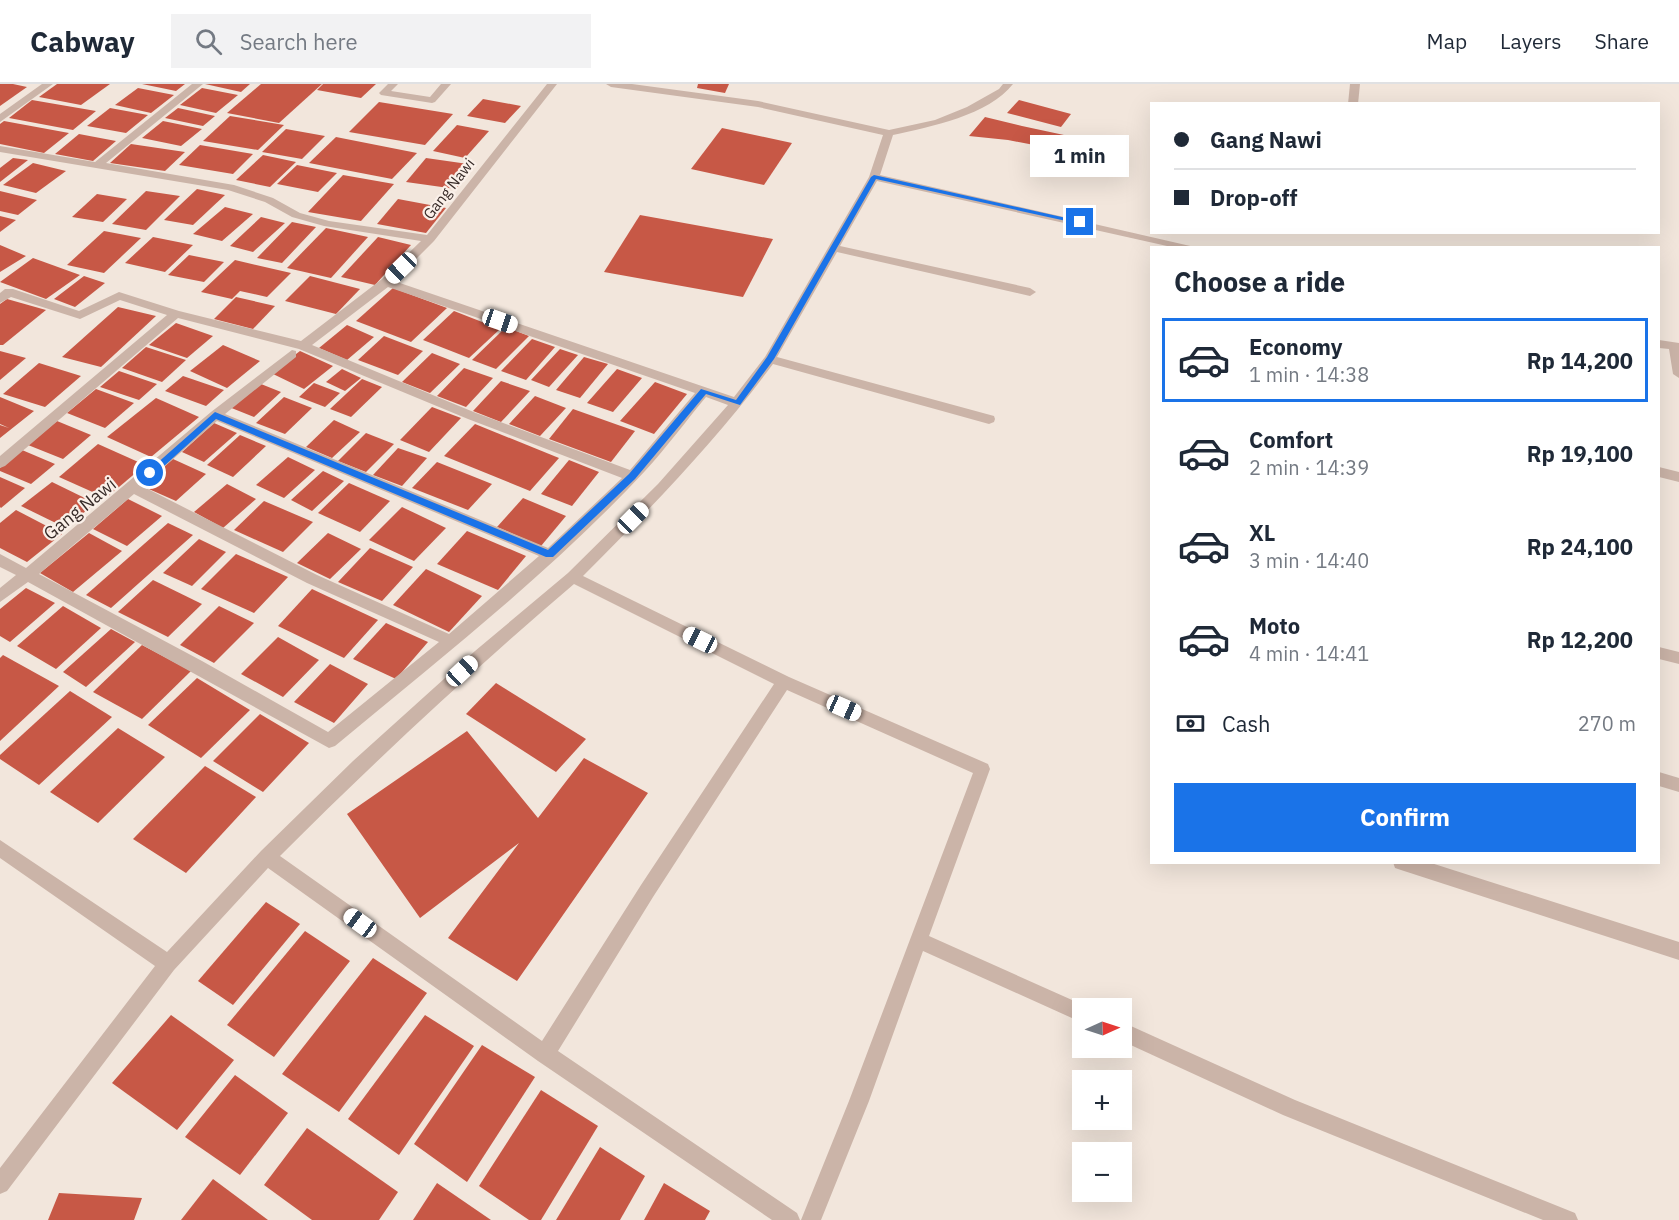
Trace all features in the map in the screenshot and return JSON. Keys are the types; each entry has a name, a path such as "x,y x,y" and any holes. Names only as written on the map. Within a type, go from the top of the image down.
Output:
{"street":[{"path":"0,119 48,84"},
{"path":"96,166 198,84"},
{"path":"393,84 384,93 432,100 446,84"},
{"name":"Gang Nawi","path":"0,596 134,488 215,415 387,282 430,239 552,84"},
{"path":"611,84 758,104 889,133 938,122 1002,91 1008,84"},
{"path":"1353,102 1355,84"},
{"path":"0,1184 168,964 267,857 359,766 480,655 573,578 663,488 737,403 770,359 874,177 889,133"},
{"path":"0,149 230,187 269,200 296,215 328,224 430,239"},
{"path":"874,177 1185,246"},
{"path":"834,248 1030,292"},
{"path":"387,282 737,403"},
{"path":"0,299 9,292 80,315 119,296 297,350 632,476"},
{"path":"0,463 176,314"},
{"path":"1660,344 1677,347 1679,374"},
{"path":"770,359 989,419"},
{"path":"0,560 197,666 329,741 451,641 549,555 632,476 704,391"},
{"path":"215,415 549,555"},
{"path":"1660,472 1679,477"},
{"path":"134,488 312,579 451,641"},
{"path":"573,578 784,682 982,769 811,1220"},
{"path":"1660,653 1679,658"},
{"path":"544,1054 647,891 784,682"},
{"path":"1660,779 1679,784"},
{"path":"0,848 168,964"},
{"path":"267,857 544,1054 790,1220"},
{"path":"1407,864 1679,951"},
{"path":"919,940 1072,1009"},
{"path":"1132,1036 1290,1108 1568,1220"}],"building":[{"path":"0,84 13,84 27,87 0,106"},
{"path":"57,84 110,84 81,105 39,97"},
{"path":"142,84 185,84 176,91"},
{"path":"205,84 250,84 241,92"},
{"path":"261,84 322,84 279,123 227,113"},
{"path":"323,84 376,84 361,98 317,90"},
{"path":"698,84 729,84 725,93 697,88"},
{"path":"138,88 174,95 151,113 115,105"},
{"path":"202,88 238,95 216,113 180,105"},
{"path":"483,99 521,106 505,123 467,116"},
{"path":"32,100 96,111 73,130 9,118"},
{"path":"1019,100 1071,114 1061,127 1007,113"},
{"path":"379,102 453,114 425,145 349,132"},
{"path":"110,108 148,115 126,133 87,126"},
{"path":"178,108 215,116 203,126 165,118"},
{"path":"230,116 284,125 258,150 203,141"},
{"path":"985,117 1064,135 1055,149 1008,140 969,136"},
{"path":"4,121 69,133 44,153 0,144 0,124"},
{"path":"163,121 202,129 181,146 142,138"},
{"path":"457,125 489,131 465,158 433,151"},
{"path":"722,128 792,143 764,185 691,169"},
{"path":"286,129 325,136 302,159 262,152"},
{"path":"79,134 116,141 93,161 55,154"},
{"path":"336,137 417,153 392,179 309,163"},
{"path":"131,144 185,152 165,171 110,163"},
{"path":"200,145 253,154 233,174 179,165"},
{"path":"263,155 296,162 270,187 236,180"},
{"path":"13,158 28,160 0,182 0,168"},
{"path":"426,158 475,165 456,189 406,182"},
{"path":"33,163 66,171 36,193 3,185"},
{"path":"297,165 337,173 318,192 277,184"},
{"path":"343,175 394,184 361,221 308,212"},
{"path":"197,189 225,195 193,225 164,220"},
{"path":"0,191 37,200 18,215 0,211"},
{"path":"146,191 180,196 146,230 112,224"},
{"path":"97,194 127,199 103,222 72,217"},
{"path":"398,199 446,208 426,233 377,224"},
{"path":"225,207 253,214 222,241 193,234"},
{"path":"640,215 773,239 743,297 604,272"},
{"path":"0,216 16,220 0,232"},
{"path":"261,217 285,223 253,252 230,246"},
{"path":"292,222 316,227 282,263 257,258"},
{"path":"326,228 368,237 331,278 287,268"},
{"path":"104,231 141,238 104,273 67,265"},
{"path":"153,237 193,245 165,272 125,263"},
{"path":"378,237 411,245 375,285 341,277"},
{"path":"0,245 26,256 0,272"},
{"path":"189,255 224,262 204,282 168,275"},
{"path":"33,258 80,275 46,299 0,282"},
{"path":"235,260 291,273 267,297 240,291 232,299 201,292"},
{"path":"84,276 105,283 75,307 54,299"},
{"path":"310,276 360,289 336,314 285,301"},
{"path":"393,288 447,308 411,342 356,321"},
{"path":"236,297 275,306 253,329 214,319"},
{"path":"7,299 46,310 3,345 0,345 0,304"},
{"path":"118,307 156,316 101,367 62,357"},
{"path":"454,311 500,329 469,358 423,340"},
{"path":"176,323 213,336 187,358 149,345"},
{"path":"347,325 374,337 347,360 319,348"},
{"path":"506,327 529,336 496,369 472,360"},
{"path":"384,336 423,351 398,375 358,360"},
{"path":"532,339 555,347 526,380 501,371"},
{"path":"223,345 260,361 227,388 190,371"},
{"path":"146,347 186,360 162,382 122,368"},
{"path":"560,349 578,355 549,387 531,380"},
{"path":"0,351 26,358 0,380"},
{"path":"300,351 333,366 304,389 271,373"},
{"path":"432,353 460,364 430,393 402,382"},
{"path":"584,357 608,364 580,398 556,390"},
{"path":"39,363 81,376 45,407 3,394"},
{"path":"464,368 493,378 466,407 437,396"},
{"path":"342,369 361,378 345,391 326,382"},
{"path":"617,369 642,378 613,412 587,403"},
{"path":"119,371 157,384 139,400 100,387"},
{"path":"183,376 224,390 206,406 165,391"},
{"path":"362,379 382,387 351,417 330,409"},
{"path":"501,381 530,391 501,422 473,411"},
{"path":"256,382 281,392 254,417 229,407"},
{"path":"655,382 687,394 654,434 620,421"},
{"path":"314,383 340,393 325,407 299,397"},
{"path":"96,389 134,403 105,428 67,413"},
{"path":"535,396 566,408 540,436 509,424"},
{"path":"0,397 34,411 0,438 0,425 9,428 0,424"},
{"path":"284,397 312,408 285,434 256,423"},
{"path":"156,398 199,417 151,457 107,437"},
{"path":"432,407 461,418 429,452 400,440"},
{"path":"573,409 635,431 611,462 549,439"},
{"path":"334,420 360,432 332,458 306,447"},
{"path":"57,421 91,435 63,459 28,445"},
{"path":"214,423 237,433 204,462 182,452"},
{"path":"475,424 559,458 530,491 444,456"},
{"path":"366,433 394,444 366,472 338,461"},
{"path":"240,435 266,446 233,477 207,465"},
{"path":"98,444 145,465 106,498 59,477"},
{"path":"398,448 427,458 402,486 373,475"},
{"path":"22,450 55,464 31,484 0,471 0,468"},
{"path":"288,457 315,470 284,498 256,485"},
{"path":"173,459 206,474 176,501 142,486"},
{"path":"569,460 599,472 572,506 541,494"},
{"path":"437,462 492,484 468,510 412,488"},
{"path":"323,471 344,481 312,511 291,500"},
{"path":"0,477 25,488 1,508 0,507"},
{"path":"52,482 95,503 66,528 21,506"},
{"path":"349,483 390,501 360,532 318,513"},
{"path":"227,484 256,499 223,528 194,512"},
{"path":"523,498 566,516 541,546 497,527"},
{"path":"128,499 162,516 127,546 93,529"},
{"path":"264,501 313,522 283,552 234,530"},
{"path":"402,507 446,528 414,561 369,540"},
{"path":"16,510 62,534 27,562 0,548 0,523"},
{"path":"168,523 193,535 111,608 86,595"},
{"path":"467,531 526,556 498,590 437,564"},
{"path":"89,533 122,551 73,592 40,573"},
{"path":"328,533 361,549 330,579 297,563"},
{"path":"199,539 226,552 192,586 163,573"},
{"path":"370,548 413,567 382,601 338,582"},
{"path":"236,554 288,577 254,613 201,589"},
{"path":"426,569 482,596 449,632 393,605"},
{"path":"153,580 202,604 168,637 118,612"},
{"path":"26,588 55,603 10,642 0,636 0,609"},
{"path":"312,589 378,620 344,658 278,626"},
{"path":"63,606 101,628 56,669 17,646"},
{"path":"219,606 254,623 214,663 180,645"},
{"path":"386,623 428,642 396,679 353,659"},
{"path":"111,629 135,642 86,687 63,672"},
{"path":"278,637 319,660 283,697 241,674"},
{"path":"142,645 191,671 142,719 93,692"},
{"path":"3,655 59,686 0,741 0,658"},
{"path":"330,664 368,684 334,723 294,702"},
{"path":"197,678 250,710 201,758 148,725"},
{"path":"496,683 586,739 556,772 466,714"},
{"path":"70,691 112,717 39,785 0,759 0,755"},
{"path":"260,714 309,743 263,792 213,761"},
{"path":"118,728 165,757 98,823 50,792"},
{"path":"467,731 538,818 584,758 648,793 517,981 448,938 519,843 420,918 347,814"},
{"path":"205,766 256,797 186,873 133,839"},
{"path":"266,902 300,924 233,1005 198,981"},
{"path":"305,931 350,961 274,1057 227,1025"},
{"path":"373,958 427,993 339,1112 282,1074"},
{"path":"171,1015 234,1060 177,1130 112,1083"},
{"path":"425,1015 474,1046 399,1155 348,1119"},
{"path":"482,1045 535,1077 467,1182 414,1144"},
{"path":"235,1075 288,1113 240,1175 185,1137"},
{"path":"541,1090 598,1126 541,1220 529,1220 479,1186"},
{"path":"307,1128 398,1192 379,1220 312,1220 264,1185"},
{"path":"600,1147 645,1176 620,1220 556,1220"},
{"path":"213,1179 268,1220 181,1220"},
{"path":"437,1183 491,1220 413,1220"},
{"path":"664,1183 710,1211 705,1220 644,1220"},
{"path":"59,1193 142,1198 134,1220 48,1220"}],"route":[{"path":"150,473 215,415 549,555 632,476 704,391 737,403 770,359 874,177 1080,222"}]}
